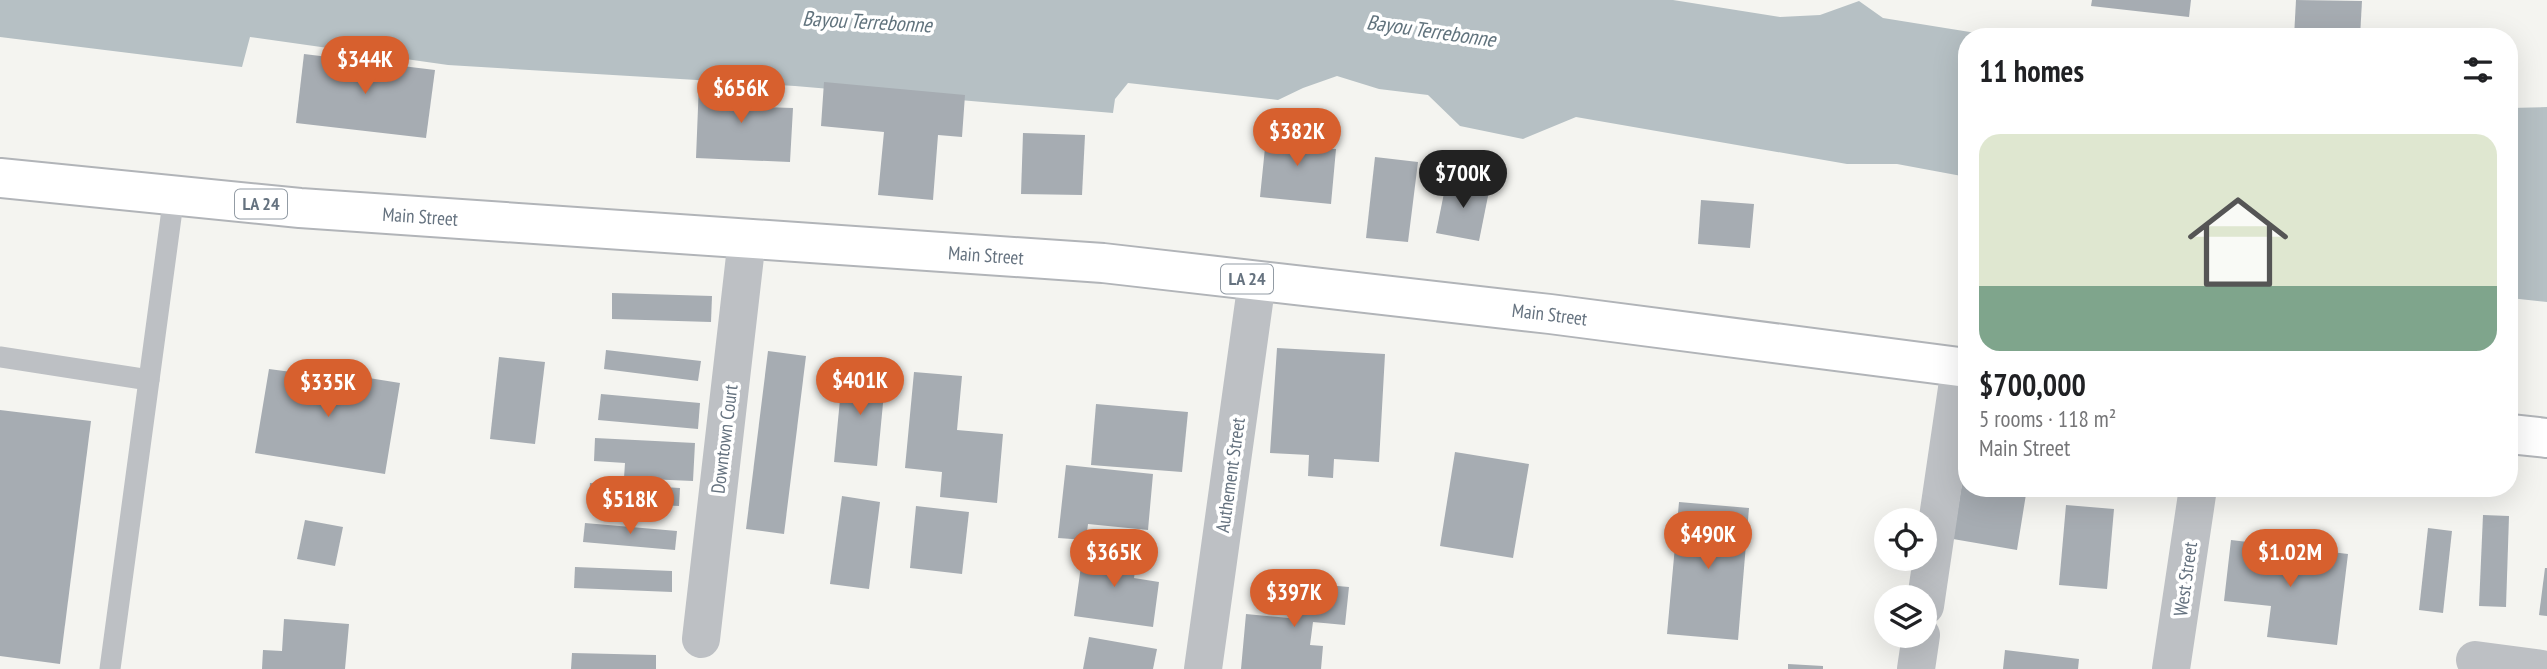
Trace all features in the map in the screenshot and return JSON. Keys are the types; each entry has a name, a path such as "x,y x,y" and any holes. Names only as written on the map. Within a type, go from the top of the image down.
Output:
{"main road":[{"name":"Main Street","path":"0,178 300,208 1103,263 1550,314 1958,367"},
{"path":"2518,435 2547,438"}],"street":[{"name":"Downtown Court","path":"701,639 747,239"},
{"name":"Authement Street","path":"1203,669 1257,281"},
{"path":"1928,585 1958,405"},
{"name":"West Street","path":"2171,669 2197,497"},
{"path":"1916,669 1919,648"},
{"path":"2475,660 2542,669"}],"lane":[{"path":"110,669 174,195"},
{"path":"0,357 149,380"}],"water":[{"name":"Bayou Terrebonne","path":"0,0 1673,0 1780,17 1820,15 1859,1 1883,18 1958,30 1958,175 1897,164 1847,164 1576,117 1523,139 1460,126 1428,95 1379,89 1337,76 1278,100 1128,83 1115,99 1113,113 795,86 448,65 250,37 242,67 0,37"},
{"path":"2547,107 2547,302 2518,299 2518,108"}],"building":[{"path":"2092,0 2191,0 2189,17 2091,6"},
{"path":"2296,0 2362,1 2360,28 2294,28"},
{"path":"304,54 435,70 426,138 296,123"},
{"path":"824,82 965,95 962,137 938,135 933,200 878,195 884,132 821,126"},
{"path":"699,83 760,86 760,107 793,108 790,162 696,158"},
{"path":"1267,128 1309,132 1308,147 1336,149 1331,204 1260,197"},
{"path":"1023,133 1085,135 1082,195 1021,194"},
{"path":"1375,157 1418,162 1408,242 1366,238"},
{"path":"1447,178 1490,186 1479,241 1436,233"},
{"path":"1701,200 1754,204 1750,248 1698,244"},
{"path":"612,293 712,296 711,322 612,319"},
{"path":"1277,348 1385,354 1379,462 1334,459 1333,478 1308,476 1309,455 1270,453"},
{"path":"606,350 701,361 698,381 604,369"},
{"path":"768,351 806,356 784,534 746,529"},
{"path":"499,357 545,362 535,444 490,439"},
{"path":"300,367 400,383 385,474 255,453 269,369 299,373"},
{"path":"843,368 886,372 877,466 834,462"},
{"path":"914,372 962,376 957,430 1003,434 997,503 940,497 942,472 905,468"},
{"path":"601,394 700,403 698,429 598,420"},
{"path":"1096,404 1188,412 1182,472 1091,465"},
{"path":"0,410 91,421 60,664 0,656"},
{"path":"595,438 695,443 693,481 624,478 625,463 594,461"},
{"path":"1455,452 1529,464 1513,558 1440,546"},
{"path":"1066,465 1153,474 1148,530 1088,524 1086,540 1058,538"},
{"path":"590,483 680,488 679,506 589,502"},
{"path":"842,496 880,502 869,589 830,584"},
{"path":"1960,497 2026,497 2017,550 1953,539"},
{"path":"1679,502 1749,508 1738,640 1667,634"},
{"path":"2066,505 2114,509 2107,589 2059,585"},
{"path":"916,506 969,512 962,574 910,568"},
{"path":"2483,515 2509,516 2506,607 2479,606"},
{"path":"305,520 343,527 335,566 297,559"},
{"path":"585,523 677,531 675,550 583,542"},
{"path":"2428,528 2452,531 2443,613 2419,610"},
{"path":"2231,540 2348,554 2337,645 2267,637 2271,606 2224,601"},
{"path":"1084,545 1138,553 1134,578 1159,582 1153,627 1074,616"},
{"path":"575,567 672,571 672,592 574,588"},
{"path":"2547,568 2547,616 2539,615"},
{"path":"1292,582 1349,587 1345,625 1313,622 1310,645 1323,646 1321,669 1241,669 1246,614 1289,618"},
{"path":"284,619 349,624 345,669 262,669 263,650 282,651"},
{"path":"1089,637 1157,649 1153,669 1083,669"},
{"path":"2005,650 2079,659 2078,669 2003,669"},
{"path":"572,653 656,655 656,669 571,669"},
{"path":"1788,664 1823,666 1823,669 1788,669"}]}
